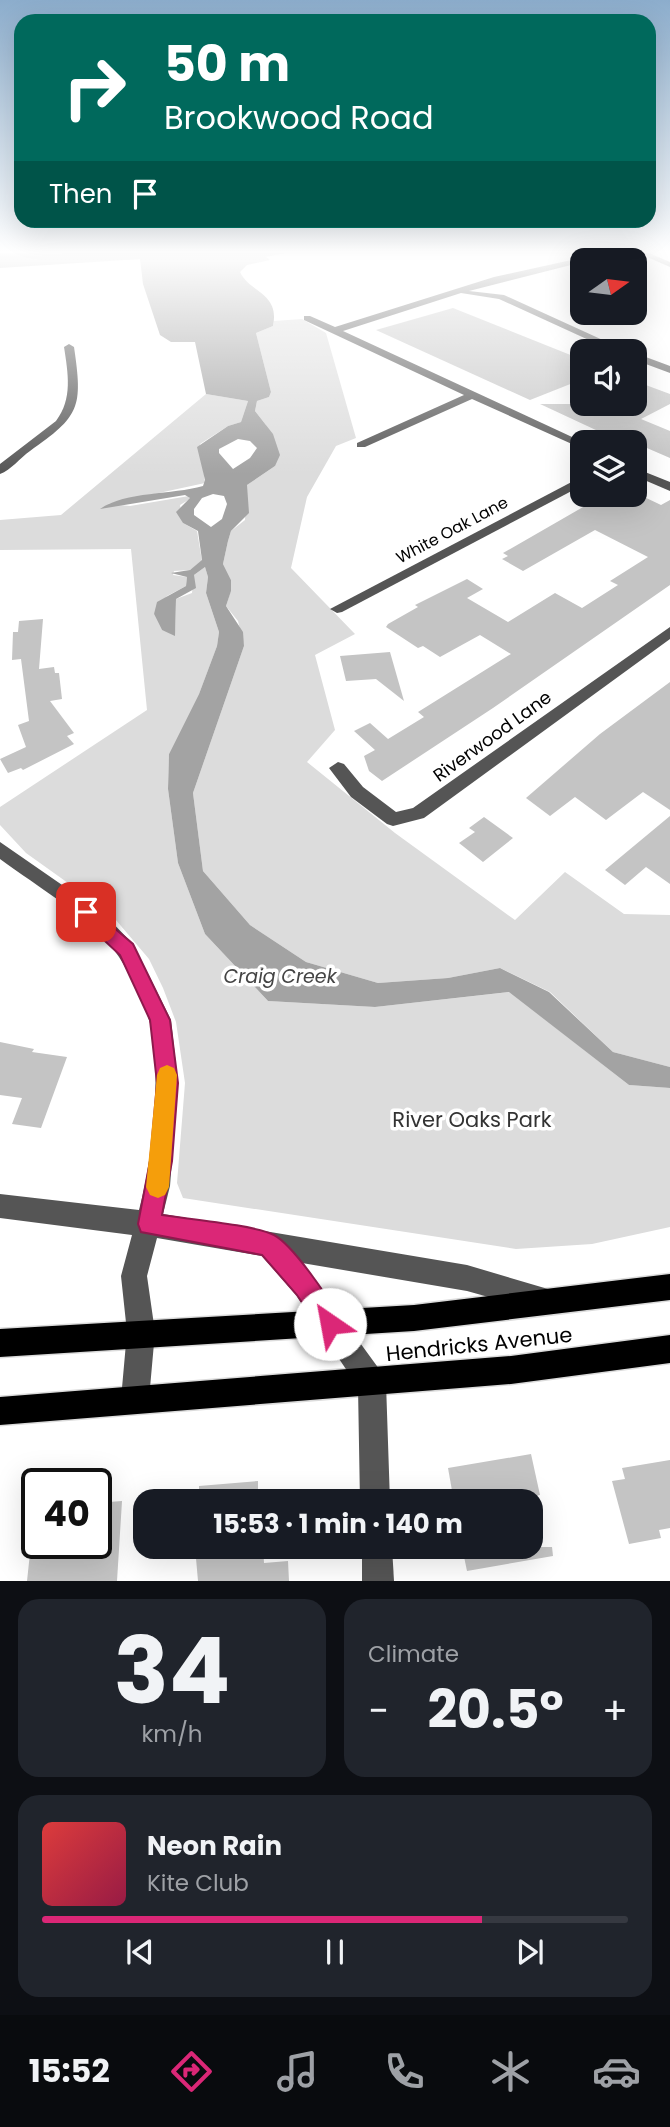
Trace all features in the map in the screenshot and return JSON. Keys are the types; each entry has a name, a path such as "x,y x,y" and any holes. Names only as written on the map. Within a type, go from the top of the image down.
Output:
{"main road":[{"name":"Hendricks Avenue","path":"0,1343 141,1332 330,1324 556,1303 670,1287"},
{"name":"Hendricks Avenue","path":"0,1411 372,1383 511,1370 670,1349"}],"street":[{"path":"325,327 570,440"},
{"path":"333,331 346,327"},
{"path":"568,327 595,339"},
{"path":"0,470 57,429 65,419 75,390 69,347"},
{"path":"647,361 670,370"},
{"path":"361,445 472,395"},
{"path":"647,476 670,487"},
{"name":"White Oak Lane","path":"337,609 570,487"},
{"name":"Riverwood Lane","path":"338,768 357,792 393,819 418,813 670,632"},
{"path":"0,849 97,920 127,950 156,1008 164,1044 167,1083 161,1161 149,1224 134,1276 141,1332 135,1399"},
{"path":"0,1206 149,1224 467,1278 556,1303"},
{"path":"269,1245 305,1286 372,1383 375,1489"},
{"path":"377,1559 378,1581"}],"green space":[{"path":"271,327 315,327 326,333 356,438 336,446 307,497 291,568 355,634 315,655 335,730 307,762 395,833 515,920 565,872 624,914 670,915 670,1067 613,1052 550,992 500,968 448,978 378,983 306,962 250,925 203,871 193,793 244,646 238,621 226,606 231,580 223,564 231,531 245,520 247,485 275,466 266,425 255,411 257,401 269,397 271,392 256,333"},
{"name":"River Oaks Park","path":"206,394 248,401 241,422 228,426 200,444 205,483 108,504 130,506 189,496 190,499 180,505 183,523 197,531 202,561 190,570 174,571 173,575 187,577 186,586 167,596 154,614 162,630 175,632 176,599 192,593 194,575 205,567 208,577 206,593 219,632 217,646 199,694 169,754 168,789 178,863 205,934 268,1001 375,1007 510,992 629,1085 670,1088 670,1227 592,1244 516,1249 183,1198 177,1183 185,1083 176,1022 149,959 110,913 26,853 0,825 0,807 147,710 131,549 0,550 0,520 61,515"}],"water":[{"name":"Craig Creek","path":"157,327 271,327 256,333 271,392 269,397 257,401 255,411 273,434 280,455 275,466 247,485 249,513 231,531 223,564 231,580 226,606 243,632 244,646 193,793 203,871 250,925 306,962 378,983 448,978 500,968 549,992 613,1052 670,1067 670,1088 629,1085 509,992 375,1007 268,1001 205,934 178,863 168,789 169,754 199,694 217,646 219,632 206,593 208,577 205,567 194,575 196,588 176,599 175,636 162,630 154,614 157,602 186,586 187,577 171,573 190,570 202,560 198,531 183,523 176,512 190,498 185,495 100,509 136,496 203,486 205,480 197,447 228,426 241,422 248,401 206,394 195,342 171,342 160,335","holes":["238,439 250,441 257,448 250,458 233,469 219,453 219,449","213,494 224,496 227,504 222,519 211,527 194,515 194,509 202,498"]}],"building":[{"path":"387,327 500,327 570,355 570,384 530,400 376,330"},
{"path":"647,385 670,394 670,404 647,416"},
{"path":"540,404 570,404 570,416 647,416 641,419 670,431 670,458 647,448 647,430 596,430"},
{"path":"647,498 661,505 670,500 670,585 493,708 382,781 369,771 364,756 375,750 354,731 370,723 388,739 424,717 418,712 511,654 480,635 440,657 423,646 418,648 386,627 388,624 418,607 415,605 467,579 483,589 467,598 508,622 555,593 582,608 618,585 610,581 648,557 595,530 523,571 502,559 508,556 503,553 583,507 647,507"},
{"path":"43,619 39,669 54,667 55,673 59,673 62,699 50,701 74,733 67,736 74,744 23,770 21,768 8,773 0,759 26,747 18,725 29,721 21,659 12,660 13,632 18,632 19,621"},
{"path":"390,652 404,701 376,679 346,681 340,656"},
{"path":"670,682 670,810 643,792 606,820 575,797 550,816 526,798 600,734"},
{"path":"670,816 670,884 646,867 625,885 605,870"},
{"path":"484,817 513,838 483,862 459,843 475,832 469,828"},
{"path":"0,1042 34,1049 32,1052 67,1057 41,1128 12,1124 22,1098 0,1095"},
{"path":"531,1454 539,1489 452,1489 448,1468"},
{"path":"670,1460 670,1528 659,1530 661,1538 629,1544 612,1481 625,1479 622,1468"},
{"path":"258,1481 258,1489 199,1489 199,1486"},
{"path":"122,1501 117,1581 27,1581 29,1559 112,1559 112,1502"},
{"path":"543,1547 552,1547 553,1556 543,1558"},
{"path":"196,1559 264,1559 264,1563 288,1561 289,1581 198,1581"},
{"path":"464,1559 536,1559 467,1571"}],"slow traffic":[{"path":"158,1187 167,1075"}],"route":[{"path":"86,912 127,950 160,1020 167,1083 158,1186 149,1224 269,1245 305,1286 330,1324"}]}
